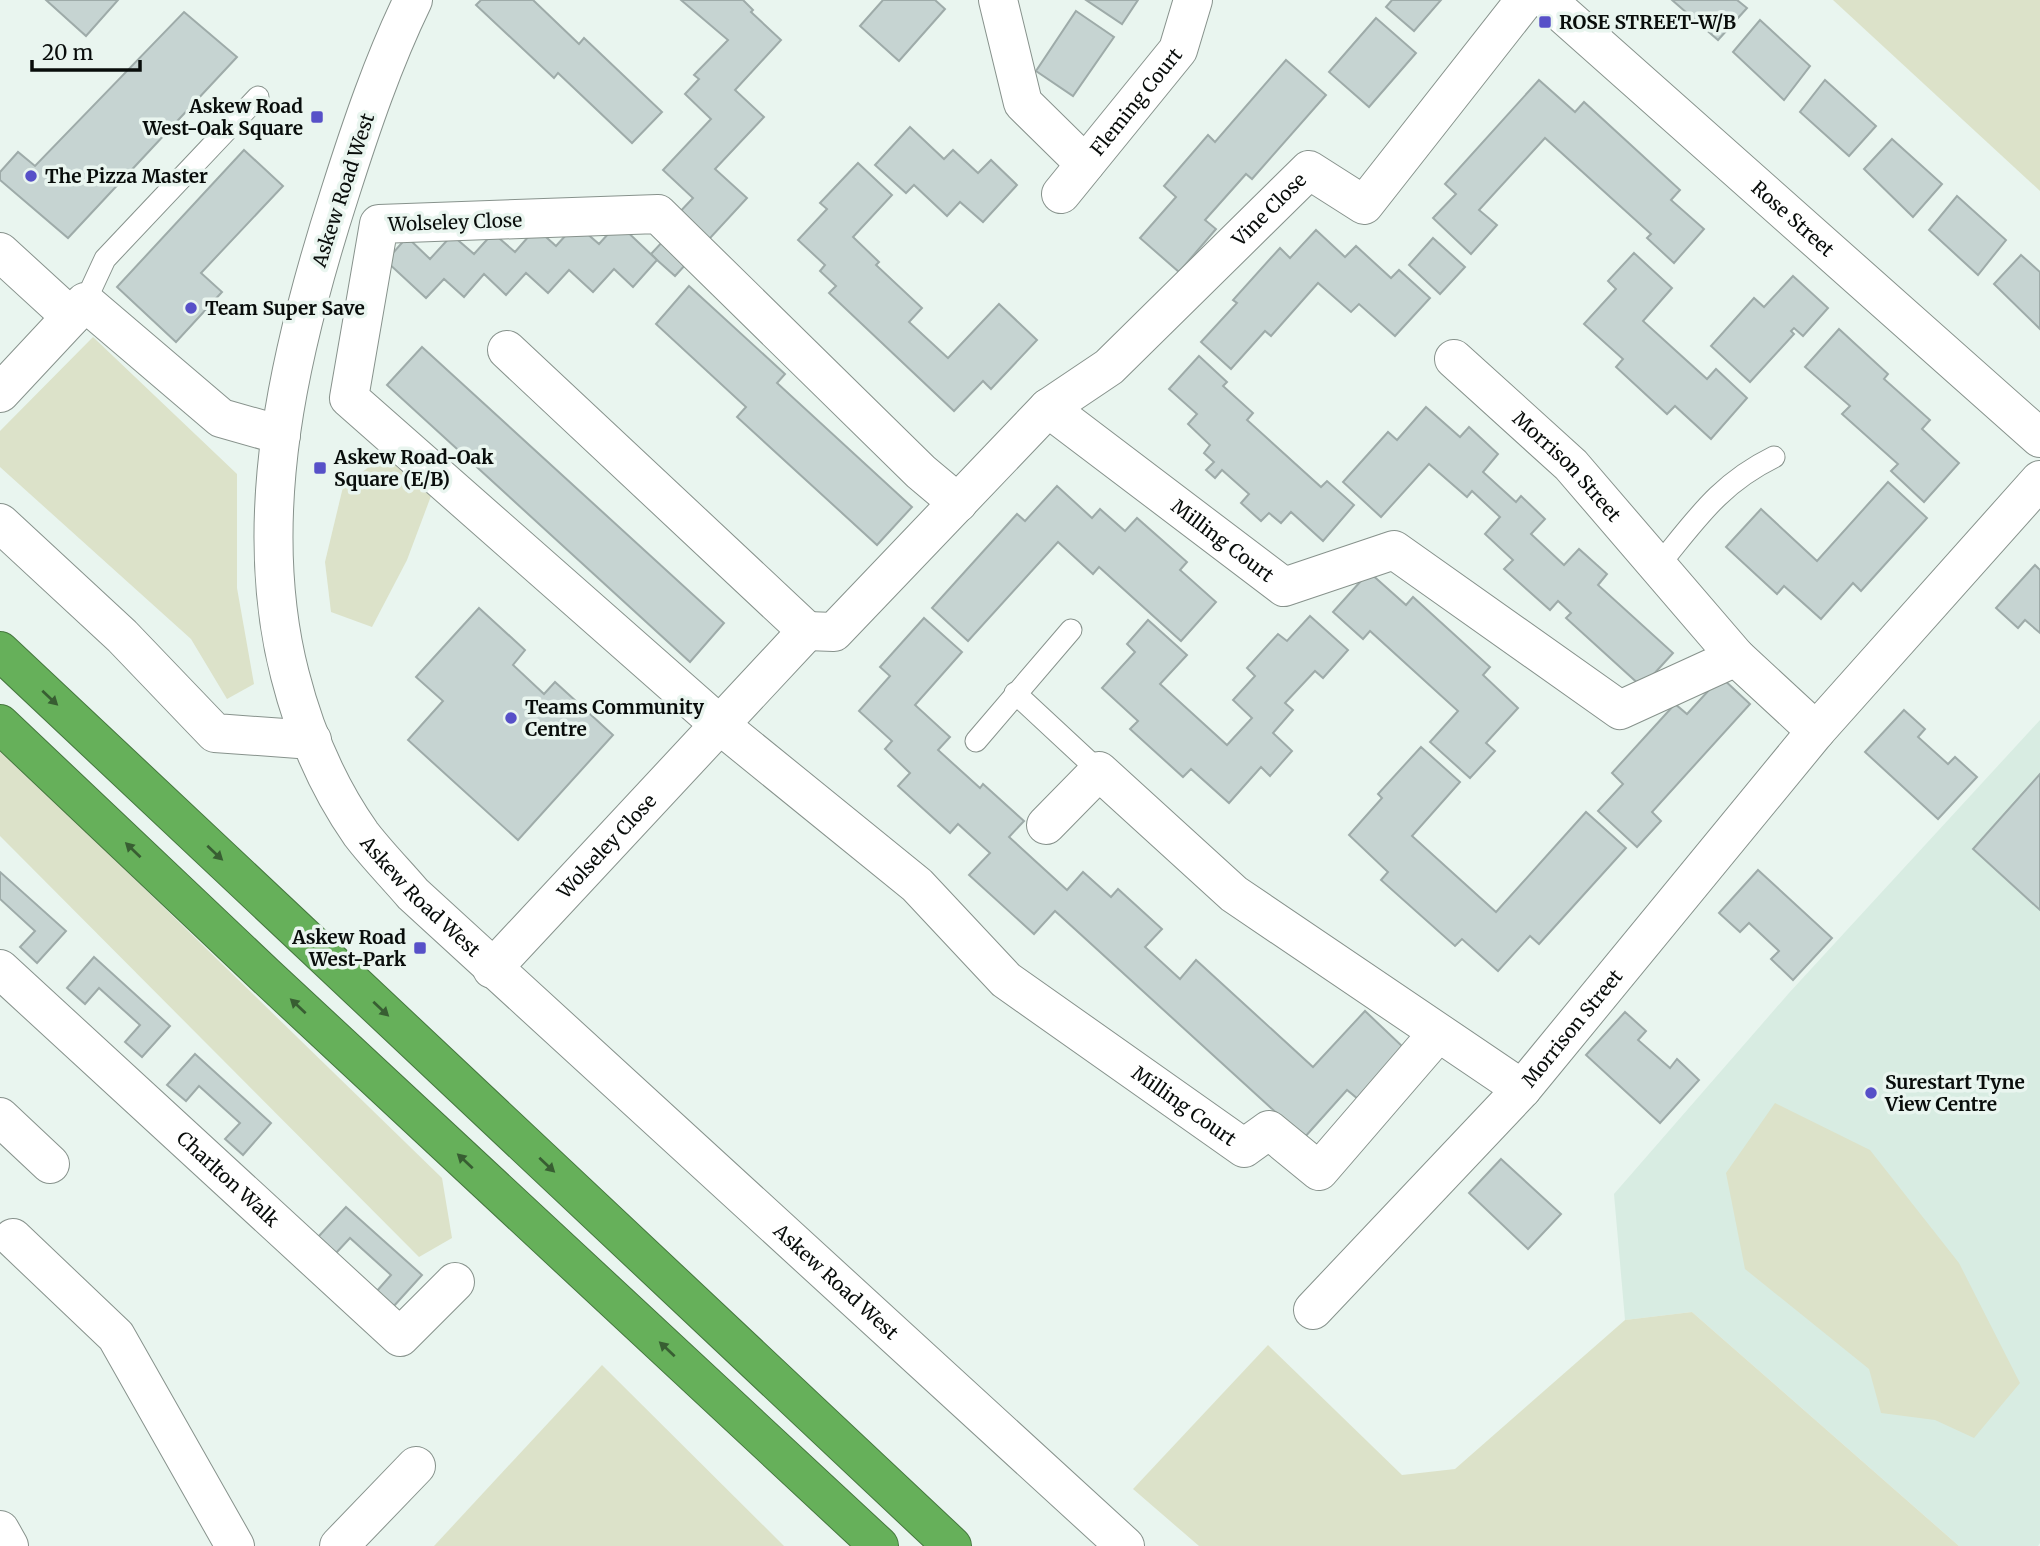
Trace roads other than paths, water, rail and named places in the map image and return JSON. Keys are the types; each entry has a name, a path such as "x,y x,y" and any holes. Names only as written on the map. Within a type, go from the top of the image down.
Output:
{"highway":[{"path":"0,651 952,1546"},
{"path":"0,724 265,975 879,1546"},
{"path":"702,1382 845,1546"}],"street":[{"name":"Askew Road West","path":"413,0 377,84 324,243 299,338 281,435 275,540 279,620 290,676 312,740 333,787 362,834 413,894 1125,1546"},
{"path":"998,0 1023,103 1085,164"},
{"name":"Fleming Court","path":"1060,194 1178,50 1193,0"},
{"name":"Vine Close","path":"1048,408 1109,367 1309,170 1364,205 1524,0"},
{"name":"Rose Street","path":"1547,0 2040,438"},
{"name":"Wolseley Close","path":"720,724 349,398 379,224 658,214 920,472 958,503"},
{"path":"0,253 221,418 281,435"},
{"path":"0,394 78,309"},
{"path":"507,350 807,631 834,632 1048,408"},
{"name":"Morrison Street","path":"1454,359 1570,464 1736,657 1816,731"},
{"name":"Milling Court","path":"1048,408 1284,587 1394,550 1620,710 1736,657"},
{"name":"Morrison Street","path":"1313,1310 1522,1089 1816,731 2040,480"},
{"path":"0,523 122,636 215,733 312,740"},
{"name":"Wolseley Close","path":"492,969 807,631"},
{"name":"Milling Court","path":"720,724 916,885 1006,980 1244,1148 1269,1130 1319,1171 1438,1033"},
{"path":"1046,825 1099,771 1234,894 1522,1089"},
{"name":"Charlton Walk","path":"0,969 400,1337 455,1282"},
{"path":"0,1117 50,1164"},
{"path":"13,1238 116,1336 235,1546"},
{"path":"339,1546 416,1466"},
{"path":"0,1530 9,1546"}],"lane":[{"path":"78,309 105,259 258,97"},
{"path":"1658,566 1717,494 1745,471 1774,457"},
{"path":"976,741 1071,630"},
{"path":"1015,694 1099,771"}],"place":[{"name":"ROSE STREET-W/B","path":"1545,22"},
{"name":"Askew Road West-Oak Square","path":"317,117"},
{"name":"The Pizza Master","path":"31,176"},
{"name":"Team Super Save","path":"191,308"},
{"name":"Askew Road-Oak Square (E/B)","path":"320,468"},
{"name":"Teams Community Centre","path":"511,718"},
{"name":"Askew Road West-Park","path":"420,948"},
{"name":"Surestart Tyne View Centre","path":"1871,1093"}]}
